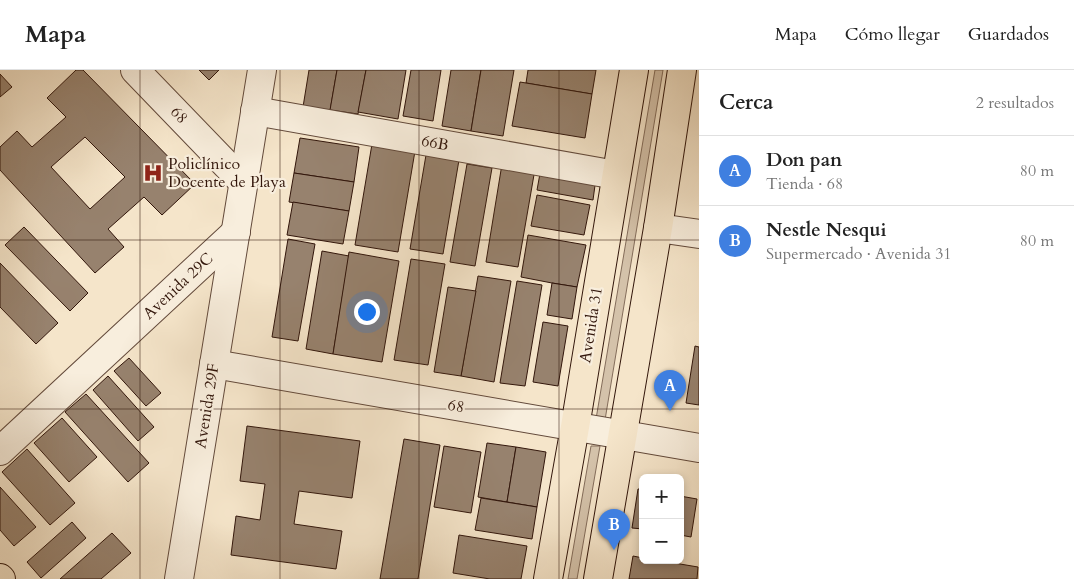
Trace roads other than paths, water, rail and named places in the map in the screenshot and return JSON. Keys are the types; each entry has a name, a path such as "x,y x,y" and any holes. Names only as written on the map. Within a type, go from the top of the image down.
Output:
{"main road":[{"name":"Avenida 31","path":"548,579 634,70"},
{"path":"598,579 658,228 682,70"}],"street":[{"name":"68","path":"135,70 243,182"},
{"path":"236,232 262,70"},
{"name":"66B","path":"255,111 616,176"},
{"path":"658,228 699,234"},
{"name":"Avenida 29F","path":"179,579 236,232"},
{"name":"Avenida 29C","path":"0,451 236,232"},
{"name":"68","path":"214,364 699,448"}],"place":[{"name":"Policlínico Docente de Playa","path":"153,173"},
{"name":"Don pan","path":"670,411"},
{"name":"Nestle Nesqui","path":"614,550"}]}
